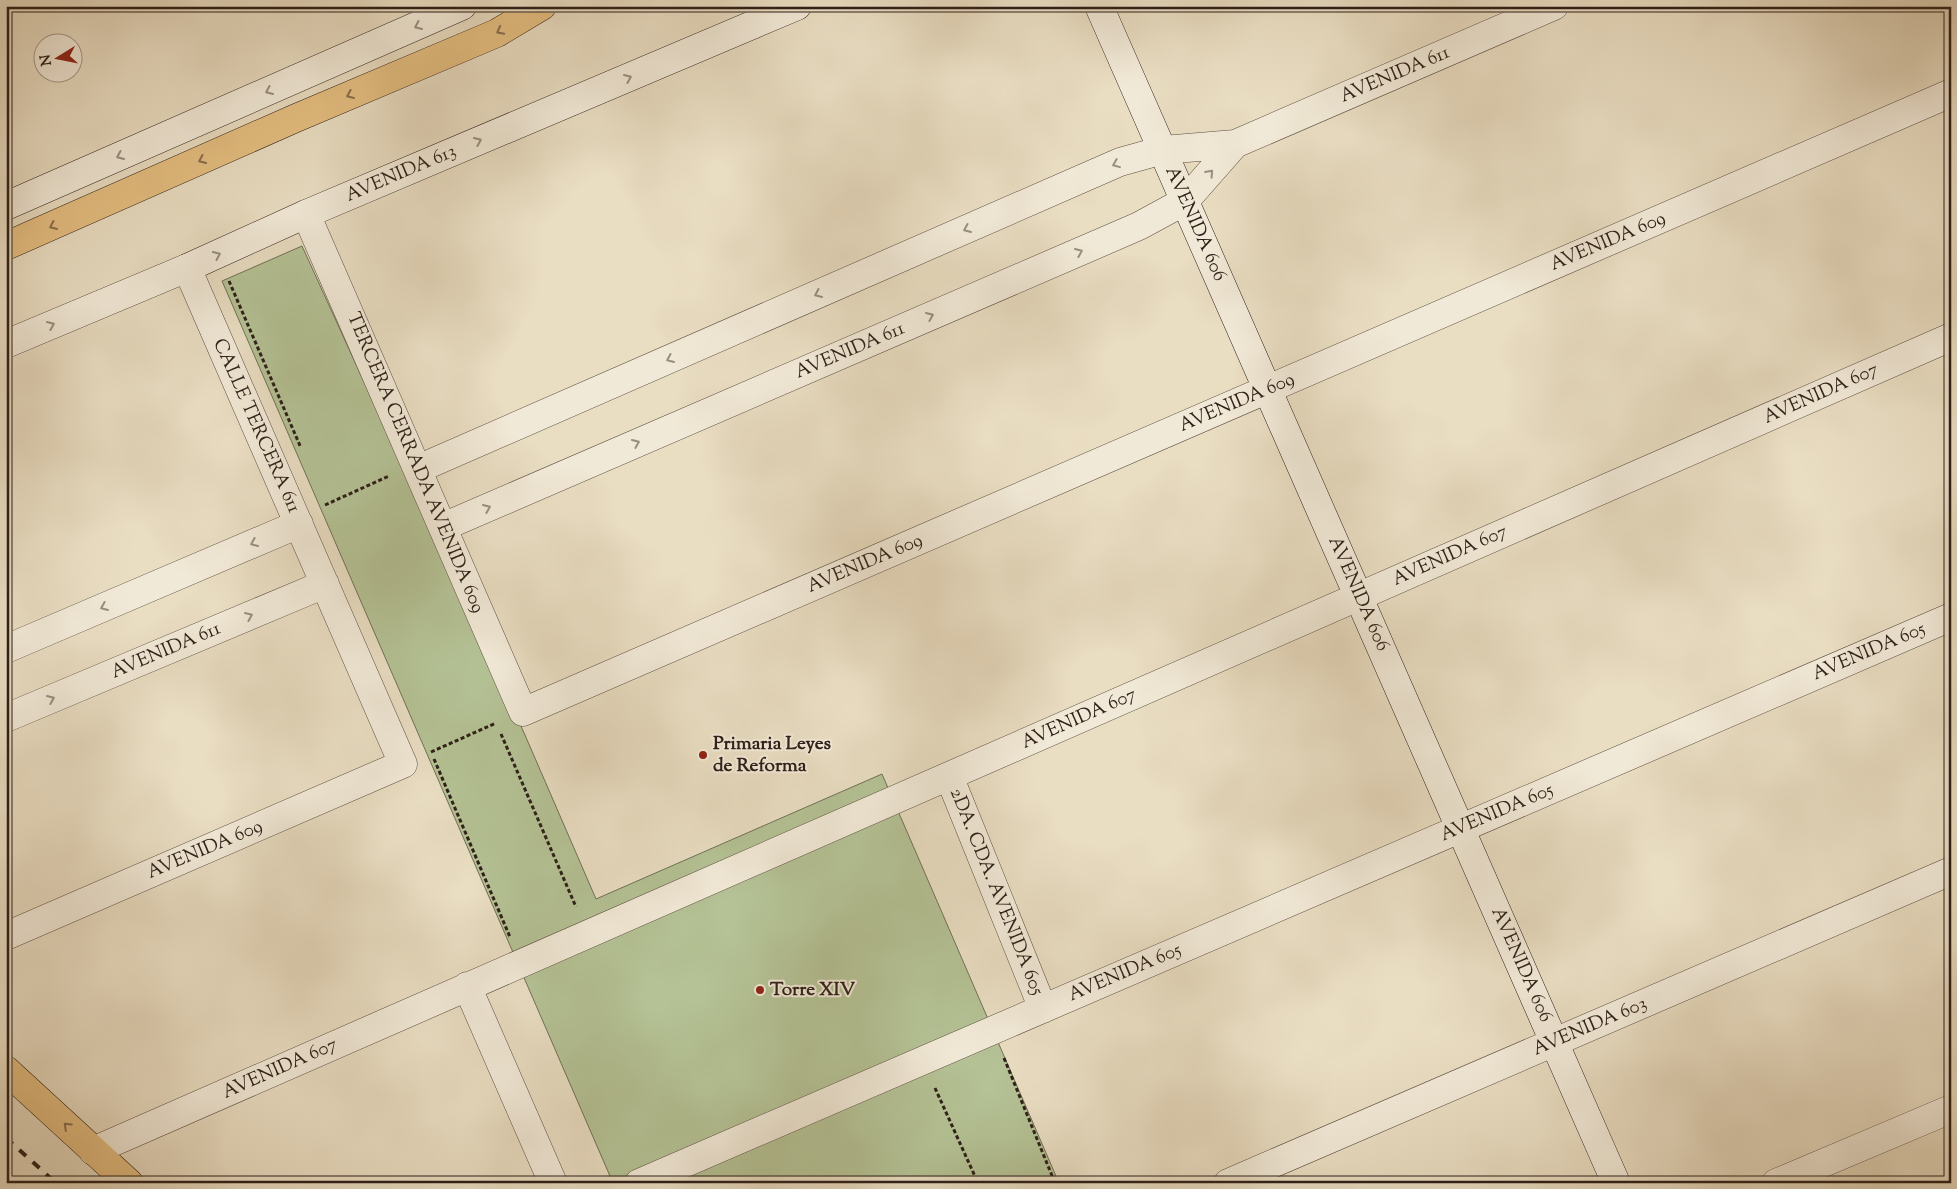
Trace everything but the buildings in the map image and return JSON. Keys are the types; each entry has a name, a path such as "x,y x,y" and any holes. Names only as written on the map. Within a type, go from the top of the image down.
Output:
{"highway":[{"path":"6,246 296,118 497,33 542,6"},
{"path":"6,1070 129,1183"}],"street":[{"path":"6,206 462,6"},
{"name":"AVENIDA 613","path":"6,344 187,268 306,214 796,6"},
{"name":"AVENIDA 606","path":"1100,6 1616,1183"},
{"name":"AVENIDA 611","path":"418,470 1120,162 1163,150 1236,144 1554,6"},
{"name":"AVENIDA 609","path":"523,712 1951,94"},
{"name":"AVENIDA 611","path":"442,527 1138,226 1185,201 1236,144"},
{"name":"TERCERA CERRADA AVENIDA 609","path":"306,214 523,712"},
{"name":"CALLE TERCERA 611","path":"187,268 403,764"},
{"name":"AVENIDA 607","path":"93,1151 1951,337"},
{"path":"6,649 298,524"},
{"name":"AVENIDA 611","path":"6,718 325,584"},
{"name":"AVENIDA 605","path":"639,1183 1951,617"},
{"name":"AVENIDA 609","path":"6,936 403,764"},
{"name":"2DA. CDA. AVENIDA 605","path":"949,776 1043,1008"},
{"name":"AVENIDA 603","path":"1228,1183 1951,871"},
{"path":"467,986 553,1183"},
{"path":"1776,1183 1951,1109"}],"path":[{"path":"325,505 389,476"},
{"path":"403,764 523,712"},
{"path":"992,1030 1055,1183"},
{"path":"923,1061 978,1183"}],"green space":[{"path":"302,246 525,735 596,899 882,774 1059,1183 613,1183 222,281"}],"railway":[{"path":"6,1138 56,1183"},
{"path":"6,1180 9,1183"}],"place":[{"name":"Primaria Leyes de Reforma","path":"703,755"},
{"name":"Torre XIV","path":"760,990"}]}
